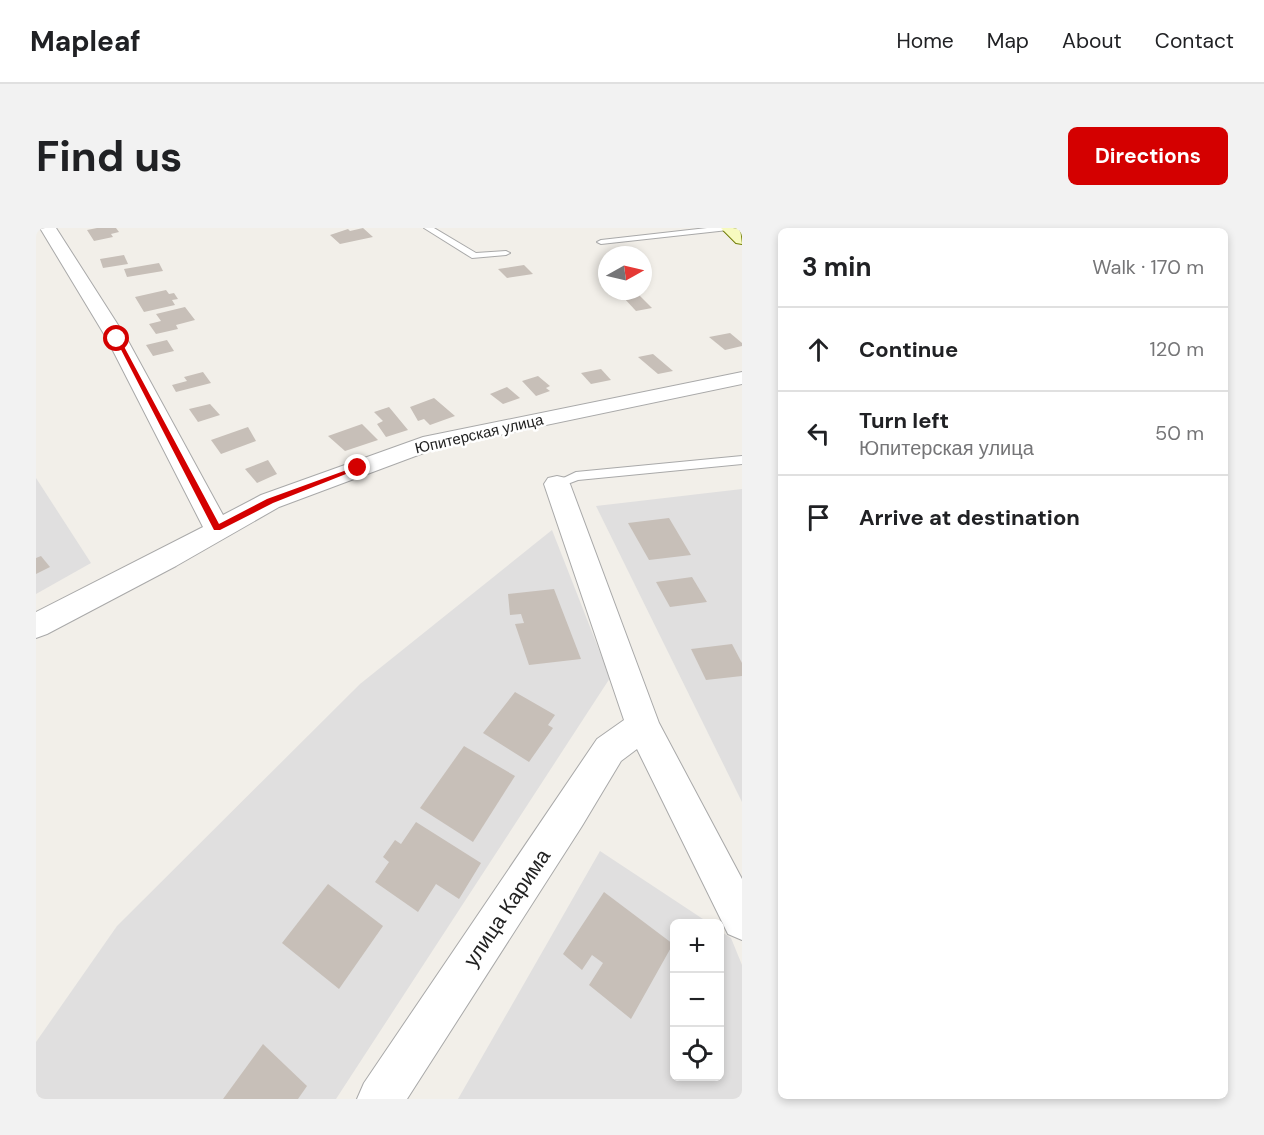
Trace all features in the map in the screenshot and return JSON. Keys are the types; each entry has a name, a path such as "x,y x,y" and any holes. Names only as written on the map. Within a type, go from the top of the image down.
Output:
{"street":[{"path":"48,228 117,339 217,528"},
{"path":"729,228 742,239"},
{"name":"Юпитерская улица","path":"36,626 166,559 217,528 270,501 431,442 742,378"},
{"path":"557,484 643,726 742,920"},
{"name":"улица Карима","path":"380,1099 609,750 643,726"}],"lane":[{"path":"428,228 476,256 506,253"},
{"path":"601,242 729,228"},
{"path":"557,484 576,476 742,460"}],"shaded area":[{"path":"36,478 91,563 36,594"},
{"path":"742,489 742,802 596,506"},
{"path":"552,530 610,678 336,1099 36,1099 36,1042 117,926 360,684"},
{"path":"600,851 703,919 670,919 670,1081 724,1081 724,934 731,938 742,965 742,1099 458,1099"}],"building":[{"path":"116,228 119,232 111,234 113,237 94,241 87,230"},
{"path":"363,228 373,237 340,244 330,235 348,229 350,231"},
{"path":"124,255 128,264 103,268 100,259"},
{"path":"159,263 163,271 127,277 124,269"},
{"path":"524,265 533,274 507,278 498,269"},
{"path":"166,290 169,294 174,293 178,299 172,300 175,305 144,312 135,297"},
{"path":"626,300 644,300 652,308 636,311"},
{"path":"185,307 195,320 176,325 178,329 156,334 149,324 161,321 156,314"},
{"path":"730,333 742,343 742,346 725,350 709,337"},
{"path":"167,340 174,351 153,356 146,345"},
{"path":"653,354 673,371 658,374 638,357"},
{"path":"601,369 611,380 591,384 581,373"},
{"path":"203,372 211,383 176,392 172,385 187,381 184,377"},
{"path":"538,376 550,386 546,388 550,391 536,396 522,381"},
{"path":"507,387 520,398 503,404 490,394"},
{"path":"434,398 455,416 430,425 424,419 418,421 410,407"},
{"path":"210,404 220,415 198,422 189,409"},
{"path":"389,407 408,430 386,437 377,424 383,421 374,412"},
{"path":"362,424 378,440 345,451 328,436"},
{"path":"248,427 256,441 221,454 211,440"},
{"path":"268,460 277,474 257,483 245,469"},
{"path":"669,518 691,555 649,560 628,523"},
{"path":"41,556 50,567 36,574 36,558"},
{"path":"692,577 707,602 670,607 656,582"},
{"path":"554,589 581,659 529,665 515,624 524,623 521,614 510,615 508,594"},
{"path":"732,644 742,663 742,676 706,680 691,649"},
{"path":"515,692 555,715 548,725 553,728 529,762 483,733"},
{"path":"464,746 515,776 473,842 420,808"},
{"path":"416,822 481,863 459,899 436,884 418,912 375,882 389,862 383,857 395,840 401,844"},
{"path":"328,884 383,926 339,989 282,943"},
{"path":"604,892 670,942 670,949 631,1019 589,985 603,963 592,955 582,970 563,954"},
{"path":"263,1044 307,1086 298,1099 223,1099"}],"route":[{"path":"117,339 217,528 270,501 358,468"}]}
